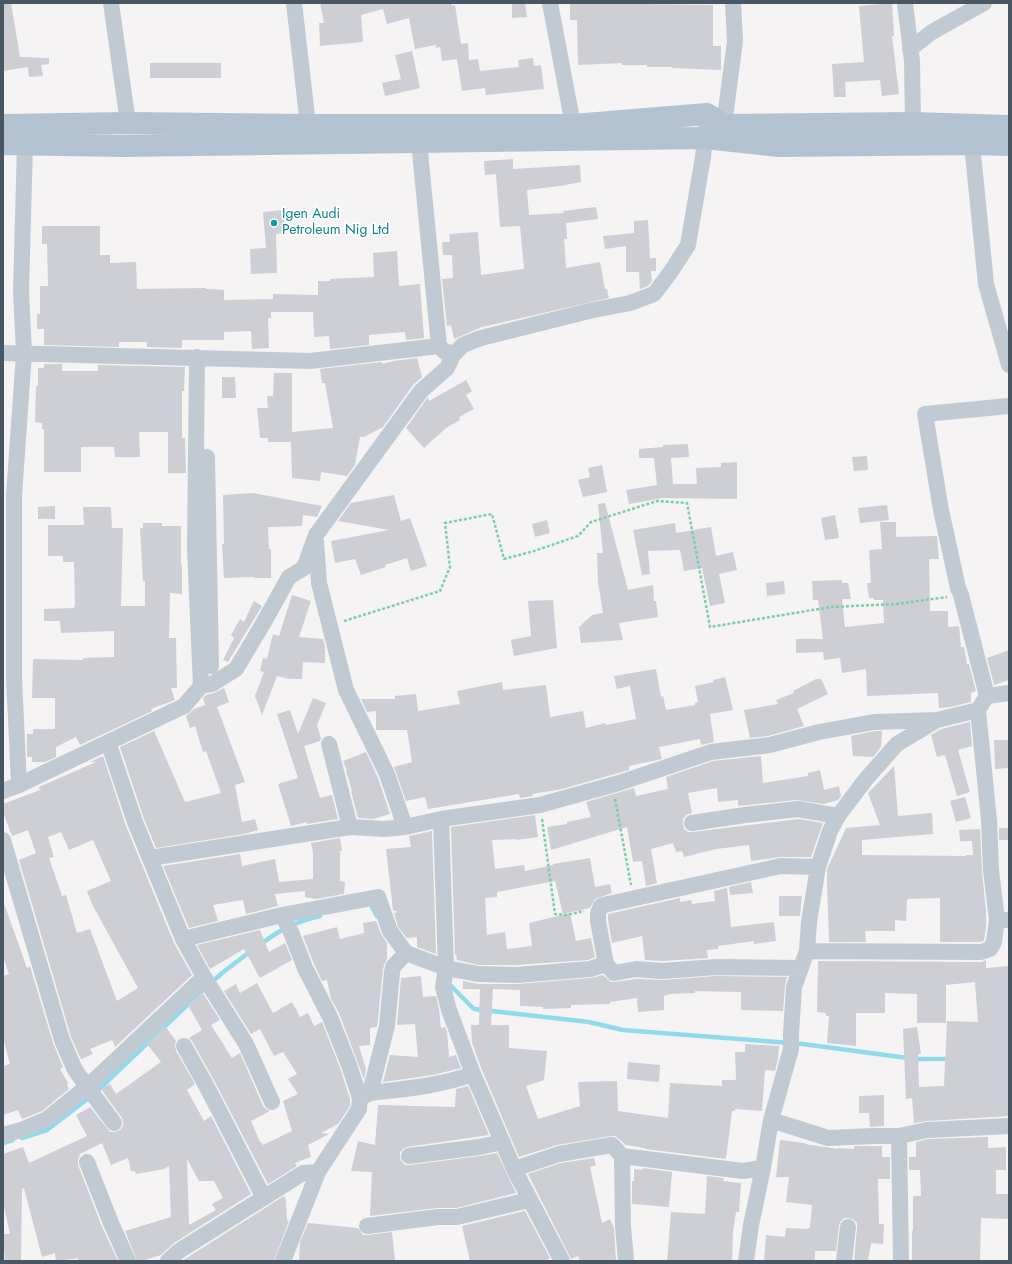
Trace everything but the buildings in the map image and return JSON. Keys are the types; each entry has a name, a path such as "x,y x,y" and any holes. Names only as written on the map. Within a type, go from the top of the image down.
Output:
{"main road":[{"path":"3,125 128,123 573,125 715,119 1009,126"},
{"path":"3,144 123,146 705,138 779,146 1009,145"}],"street":[{"path":"111,3 128,123"},
{"path":"294,3 308,125"},
{"path":"550,3 573,125"},
{"path":"3,790 19,785 184,706 206,685 236,669 289,577 304,568 316,535 421,391 448,368 453,355 463,345 481,338 589,311 630,303 654,294 670,273 688,244 705,138 715,119 735,41 733,3"},
{"path":"905,3 912,61 913,123"},
{"path":"910,49 932,32 984,3"},
{"path":"419,142 439,346 445,352 458,349"},
{"path":"19,785 14,677 14,496 24,353 21,292 25,144"},
{"path":"972,144 986,284 1009,365"},
{"path":"3,353 310,361 439,346"},
{"path":"201,358 206,685"},
{"path":"807,951 981,952 990,949 1003,920 991,870 989,820 978,710 987,696 958,588 941,510 925,414 1009,406"},
{"path":"316,535 320,583 346,690 387,774 405,827"},
{"path":"987,696 1009,693"},
{"path":"150,858 350,827 384,829 405,827 441,819 540,805 612,785 711,752 770,745 819,732 874,722 937,720 978,710"},
{"path":"746,1261 751,1225 771,1120 791,1042 794,987 807,951 809,922 818,867 830,832 838,816 866,779 897,744 937,720"},
{"path":"108,742 135,822 183,939 246,1044 272,1102"},
{"path":"329,744 350,827"},
{"path":"692,823 745,815 798,810 838,816"},
{"path":"441,819 446,968 443,987 449,1010 473,1074 514,1169 559,1260"},
{"path":"3,840 62,1040 75,1070 114,1123"},
{"path":"801,968 716,967 662,972 636,970 614,973 606,964 598,921 598,913 601,906 781,866 818,867"},
{"path":"183,939 286,922 378,897 390,930 406,953 446,968 478,974 516,976 590,969 606,964"},
{"path":"286,922 305,968 330,1017 349,1065 365,1096"},
{"path":"283,1261 318,1172 359,1109 365,1096 387,1026 393,967 406,953"},
{"path":"3,1135 21,1130 47,1119 88,1086 208,982"},
{"path":"184,1046 208,1089 264,1198"},
{"path":"365,1096 457,1080 473,1074"},
{"path":"771,1120 828,1138 899,1136 927,1130 1009,1126"},
{"path":"899,1136 901,1261"},
{"path":"409,1156 479,1147 503,1142"},
{"path":"514,1169 559,1154 612,1145 622,1156 743,1172 763,1168"},
{"path":"622,1156 623,1226 626,1261"},
{"path":"87,1162 128,1261"},
{"path":"168,1261 179,1251 303,1174 318,1172"},
{"path":"367,1226 438,1217 457,1217 529,1200"},
{"path":"844,1261 848,1227"}],"path":[{"path":"330,625 440,591 450,567 445,523 492,514 504,559 534,551 578,536 591,522 657,502 687,503 710,626 832,607 897,604 961,595"},
{"path":"612,785 633,898"},
{"path":"540,805 555,914 566,915 601,906"}],"waterway":[{"path":"368,904 370,903 377,916"},
{"path":"261,944 275,934 289,927 320,916"},
{"path":"212,982 251,951"},
{"path":"447,982 474,1009 589,1022 623,1030 803,1044 915,1059 951,1059"},
{"path":"22,1138 47,1130 94,1094 206,987"},
{"path":"3,1143 13,1140"}],"place":[{"name":"Igen Audi Petroleum Nig Ltd","path":"274,223"}]}
